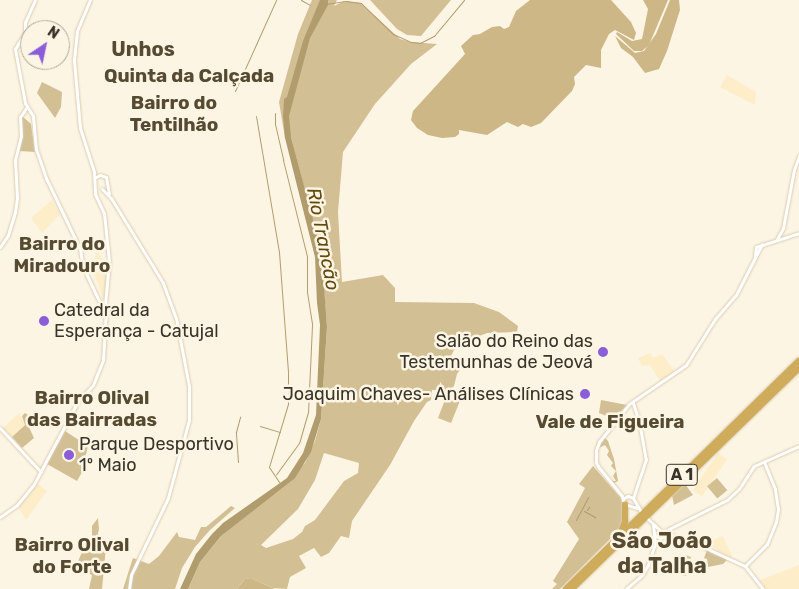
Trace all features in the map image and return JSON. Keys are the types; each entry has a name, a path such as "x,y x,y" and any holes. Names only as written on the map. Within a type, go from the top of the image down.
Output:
{"highway":[{"name":"A 1","path":"566,589 799,361"},
{"name":"A 1","path":"572,589 799,368"},
{"path":"619,537 625,522 626,503"}],"street":[{"path":"34,0 25,22 25,33 15,49 27,107 33,116 36,149 52,193 80,249 82,267 103,305"},
{"path":"0,517 17,504 41,472 78,401 91,388 102,366 106,320 105,311 100,309 103,305 109,261 104,213 97,196 95,178 80,128 74,52 78,26 90,0"},
{"path":"0,247 8,236 15,212 17,198 15,160 21,136 20,117 27,107"},
{"path":"784,237 783,231 794,170 799,156"},
{"path":"92,167 100,175 106,177 111,198 163,283 176,321 190,386 188,420 168,498 131,575 129,589"},
{"path":"95,178 100,175"},
{"path":"95,186 111,198"},
{"path":"97,196 101,189 107,186"},
{"path":"783,231 790,235"},
{"path":"777,239 783,231"},
{"path":"641,512 626,503 599,468 596,462 596,450 614,421 631,403 686,365 710,325 736,295 755,257 757,249 762,244 799,233"},
{"path":"626,503 633,499 646,459 639,420 631,403"},
{"path":"0,428 41,472"},
{"path":"655,543 661,538 667,528 727,500 739,489 753,467 799,446"},
{"path":"744,566 758,554 772,536 778,513 776,499 764,462"},
{"path":"626,503 628,496 633,499 637,508"},
{"path":"648,519 664,532 686,539 744,566 764,589"},
{"path":"626,589 644,571 655,543 653,524"},
{"path":"655,534 664,532"},
{"path":"655,534 661,538"}],"shaded area":[{"path":"312,0 337,0 334,6 344,1 361,3 400,39 437,44 411,64 375,104 343,152 338,212 342,282 383,275 395,288 395,302 474,303 499,312 518,326 517,332 487,333 472,339 459,340 448,362 462,367 457,374 454,386 449,391 432,390 431,400 427,402 414,421 390,465 352,521 349,538 341,536 329,553 321,557 314,548 299,556 306,568 290,577 287,589 272,588 251,578 245,579 237,589 188,589 200,562 221,536 305,463 315,441 321,419 327,327 321,254 291,137 285,138 279,102 298,34","holes":["324,453 359,463 358,473 344,481 315,520 305,526 302,532 293,539 266,548 261,545 298,509 315,480"]},
{"path":"320,0 328,0 328,5 310,38 289,116 291,137 316,231 323,273 327,327 321,419 311,452 295,478 221,536 200,562 188,589 180,589 196,554 212,534 223,523 287,478 303,453 316,415 320,325 315,257 285,138 283,116 284,99 287,97 303,41"},
{"path":"370,0 451,0 421,36 407,35 397,29"},
{"path":"530,0 611,0 631,22 636,33 634,40 615,30 609,34 601,50 601,68 586,65 574,77 575,84 572,91 541,123 531,127 523,124 518,127 507,122 487,135 459,130 459,134 455,137 442,138 428,135 417,128 411,120 413,111 465,54 461,46 473,35 480,34 492,27 500,26 504,29 509,27 516,11"},
{"path":"643,0 668,0 649,45 642,51 634,51 616,34 617,32 632,41 642,39 648,9"},
{"path":"670,0 679,0 680,10 667,51 659,69 645,73 633,57 621,48 615,36 635,53 644,51 656,34"},
{"path":"727,75 756,92 755,105 720,87"},
{"path":"42,82 62,92 61,107 55,118 37,93"},
{"path":"22,116 31,124 35,152 19,151"},
{"path":"52,200 60,214 42,233 31,218"},
{"path":"96,249 107,270 105,299 103,299 96,278 89,268 94,266"},
{"path":"650,353 653,358 662,354 675,372 660,381 650,365 642,366 638,358"},
{"path":"452,389 462,396 451,423 438,418 448,392"},
{"path":"601,400 627,405 614,419 599,413"},
{"path":"19,413 25,424 12,437 3,428"},
{"path":"25,413 34,419 28,425 34,438 22,448 12,437 25,425 22,416"},
{"name":"Parque Desportivo 1º Maio","path":"65,431 88,446 81,474 77,481 47,464"},
{"path":"604,437 608,441 614,459 618,481 614,483 612,481 616,481 613,476 616,471 611,466 613,463 607,455 609,451 605,445 599,448"},
{"path":"718,453 727,459 702,496 693,490"},
{"path":"593,466 621,498 624,511 622,527 560,589 552,589 557,584 553,581 579,539 567,522 585,488 579,484"},
{"path":"717,478 727,490 717,499 707,486"},
{"path":"37,483 47,491 26,520 18,506"},
{"path":"685,484 693,495 674,505 672,495"},
{"path":"231,506 235,508 210,530 195,547 182,568 175,589 123,589 133,558 149,564 159,556 177,532 179,537 195,540 201,527 206,527"},
{"path":"98,518 99,529 96,543 106,547 102,589 89,589 92,575 75,568 89,537 92,537 92,526"},
{"path":"723,536 732,558 708,545 710,541"},
{"path":"707,550 728,559 723,564 708,567 707,559 704,558"},
{"path":"685,555 691,557 686,576 673,573 675,559 684,559"},
{"path":"799,565 799,589 766,589 760,580"},
{"path":"251,578 275,589 237,589 245,579"}],"waterway":[{"path":"235,91 276,0"},
{"path":"301,0 310,5"},
{"path":"326,4 346,1 361,3 393,34 411,42 420,43 434,36 464,0"},
{"name":"Rio Trancão","path":"275,113 275,124 283,160 307,256 307,292 312,325 308,412 299,443 276,475"},
{"path":"256,116 279,252 288,373 288,404 269,467 279,482"},
{"path":"238,462 236,432 240,417"},
{"path":"260,426 280,432"},
{"path":"576,520 588,497"},
{"path":"584,511 595,517"}],"place":[{"name":"Catedral da Esperança - Catujal","path":"44,321"},
{"name":"Salão do Reino das Testemunhas de Jeová","path":"603,352"},
{"name":"Joaquim Chaves- Análises Clínicas","path":"585,394"},
{"name":"Parque Desportivo 1º Maio","path":"69,455"}],"district":[{"name":"Unhos","path":"143,49"},
{"name":"Quinta da Calçada","path":"189,76"},
{"name":"Bairro do Tentilhão","path":"174,114"},
{"name":"Bairro do Miradouro","path":"62,255"},
{"name":"Bairro Olival das Bairradas","path":"92,409"},
{"name":"Vale de Figueira","path":"610,422"},
{"name":"São João da Talha","path":"662,552"},
{"name":"Bairro Olival do Forte","path":"72,556"}]}
